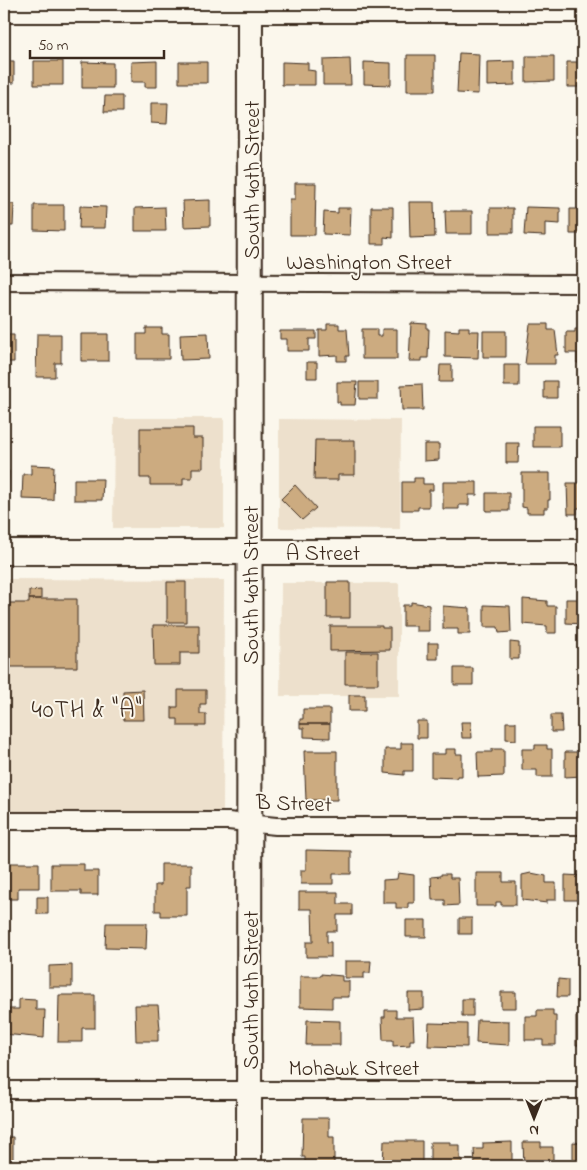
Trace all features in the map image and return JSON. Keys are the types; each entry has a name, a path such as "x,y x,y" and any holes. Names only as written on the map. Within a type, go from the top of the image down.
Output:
{"main road":[{"name":"South 40th Street","path":"249,1166 250,9"},
{"name":"A Street","path":"4,552 583,552"}],"street":[{"path":"4,14 250,9 583,14"},
{"name":"Washington Street","path":"4,282 583,284"},
{"name":"B Street","path":"4,821 228,821 276,826 583,826"},
{"name":"Mohawk Street","path":"4,1090 583,1090"}],"shaded area":[{"path":"114,418 224,418 224,528 113,528"},
{"path":"279,419 401,420 400,529 279,528"},
{"path":"4,579 224,580 223,821 4,821"},
{"path":"281,583 399,583 399,696 280,696"}],"building":[{"path":"459,53 479,54 478,94 457,93"},
{"path":"407,55 435,55 435,91 407,91"},
{"path":"526,56 554,56 554,81 526,82"},
{"path":"350,59 351,85 323,85 323,60"},
{"path":"4,61 14,61 14,83 8,83 9,91 4,91"},
{"path":"34,61 63,61 63,85 34,85"},
{"path":"157,61 157,87 145,87 145,82 131,82 131,62"},
{"path":"515,61 515,85 487,86 487,62"},
{"path":"82,62 113,63 113,88 82,88"},
{"path":"179,62 207,62 207,83 179,83"},
{"path":"282,62 308,63 308,70 315,71 315,85 282,85"},
{"path":"364,62 391,63 391,85 364,84"},
{"path":"567,62 583,62 583,87 567,87"},
{"path":"105,96 122,96 122,112 104,112"},
{"path":"151,103 168,103 167,124 151,123"},
{"path":"295,183 316,183 315,235 290,235 290,199 295,199"},
{"path":"210,200 210,226 184,227 183,201"},
{"path":"409,202 434,202 435,237 410,238"},
{"path":"4,204 14,204 13,226 4,226"},
{"path":"34,205 64,205 64,231 34,230"},
{"path":"80,206 106,207 105,228 79,228"},
{"path":"165,207 166,231 135,231 135,208"},
{"path":"371,207 393,207 393,238 384,237 384,244 371,244"},
{"path":"526,207 560,208 560,224 545,223 545,236 524,235"},
{"path":"338,208 351,208 350,235 323,234 324,212 338,213"},
{"path":"490,208 513,208 513,233 490,233"},
{"path":"570,209 583,209 583,234 570,234"},
{"path":"445,211 472,211 472,234 446,234"},
{"path":"411,323 427,324 427,329 429,329 428,358 422,358 422,361 409,361"},
{"path":"327,324 339,324 339,329 347,329 349,356 346,356 346,361 337,361 337,355 319,356 319,330 327,330"},
{"path":"530,324 548,324 548,330 555,330 558,355 555,355 555,364 525,364"},
{"path":"459,327 469,327 469,331 479,331 478,358 445,357 445,330 459,331"},
{"path":"146,328 162,328 162,334 169,334 169,359 137,359 137,334 146,334"},
{"path":"362,329 377,329 377,336 382,336 382,329 397,329 397,359 362,359"},
{"path":"575,329 582,329 583,331 583,363 577,363 577,353 566,353 566,332 575,332"},
{"path":"280,331 316,331 316,339 309,339 309,351 287,351 287,339 280,339"},
{"path":"483,331 506,331 506,357 483,357"},
{"path":"208,333 209,359 181,360 180,334"},
{"path":"37,334 61,334 61,363 55,363 55,377 36,377"},
{"path":"81,334 108,334 108,361 81,361"},
{"path":"4,335 14,335 14,362 4,362"},
{"path":"307,362 317,362 317,378 307,378"},
{"path":"440,365 452,365 452,382 439,382"},
{"path":"504,365 519,365 519,386 504,386"},
{"path":"544,381 557,381 557,398 544,398"},
{"path":"337,382 357,382 355,405 340,405 340,402 337,402"},
{"path":"359,382 378,382 378,399 359,399"},
{"path":"422,384 423,410 402,410 401,385"},
{"path":"579,385 583,385 583,410 579,410"},
{"path":"533,426 560,426 560,447 533,447"},
{"path":"140,428 193,428 193,438 203,438 203,468 192,468 192,478 183,478 183,485 150,485 150,478 140,478"},
{"path":"315,440 355,440 355,475 338,475 338,480 314,480"},
{"path":"506,443 519,443 518,463 506,463"},
{"path":"424,444 439,444 439,460 424,461"},
{"path":"31,465 54,466 53,500 22,499 23,474 31,474"},
{"path":"4,471 9,471 8,502 4,502"},
{"path":"522,473 550,473 550,500 548,500 548,508 544,508 544,513 527,513 527,508 522,507"},
{"path":"414,478 423,478 423,484 433,484 433,490 429,490 429,507 418,507 418,510 402,510 402,482 414,482"},
{"path":"74,479 103,479 102,500 74,500"},
{"path":"443,482 477,482 477,495 469,495 469,505 459,505 459,509 443,509"},
{"path":"567,483 583,483 583,508 577,508 577,514 568,514"},
{"path":"295,485 316,508 302,520 281,499"},
{"path":"486,493 509,493 509,511 486,511"},
{"path":"167,582 186,582 186,622 167,622"},
{"path":"327,582 350,582 350,618 327,618"},
{"path":"41,590 41,599 29,599 29,591"},
{"path":"29,599 77,599 77,667 4,667 4,603 29,603"},
{"path":"523,599 547,601 547,606 556,606 556,633 547,633 547,626 523,624"},
{"path":"566,599 583,599 583,624 566,623"},
{"path":"411,602 429,605 429,631 416,631 416,626 403,626 403,605 411,605"},
{"path":"484,605 510,606 511,632 499,633 498,627 484,627"},
{"path":"443,606 470,608 470,634 458,634 458,629 443,629"},
{"path":"153,625 199,625 199,653 180,653 180,665 154,665"},
{"path":"330,626 382,626 382,628 390,628 390,650 330,651"},
{"path":"510,642 519,643 519,659 510,659"},
{"path":"428,643 438,643 438,659 428,659"},
{"path":"345,652 378,652 378,684 345,684"},
{"path":"454,668 473,668 473,685 454,685"},
{"path":"143,690 144,720 123,720 123,691"},
{"path":"178,690 206,690 206,704 200,704 200,714 206,714 206,726 178,726 178,719 172,719 172,707 178,707"},
{"path":"349,695 365,695 365,711 349,711"},
{"path":"303,709 330,709 330,724 300,724 300,719 303,719"},
{"path":"551,715 561,715 562,732 551,732"},
{"path":"417,721 427,721 427,738 417,738"},
{"path":"461,722 471,722 472,738 462,738"},
{"path":"506,722 516,722 516,740 506,739"},
{"path":"300,724 330,724 330,738 304,737 304,728 300,728"},
{"path":"401,743 413,743 413,771 404,771 404,775 385,773 385,749 401,749"},
{"path":"579,744 583,744 583,776 565,777 565,752 579,752"},
{"path":"535,745 547,745 547,749 552,749 552,777 537,777 537,770 522,770 522,749 535,749"},
{"path":"445,749 456,749 456,754 462,754 462,776 457,776 457,778 431,777 431,754 445,754"},
{"path":"492,749 504,749 504,776 478,777 477,752 492,752"},
{"path":"304,751 337,751 337,800 306,800"},
{"path":"306,850 351,851 351,874 333,874 333,884 301,884 301,870 306,870"},
{"path":"6,863 39,863 39,888 18,888 18,899 8,899"},
{"path":"51,864 84,864 84,871 98,871 98,895 81,895 81,891 51,891"},
{"path":"161,864 191,864 191,886 187,886 187,916 161,916 161,911 155,911 155,885 161,885"},
{"path":"398,873 414,875 414,903 408,903 408,908 396,908 396,903 383,903 383,880 397,879"},
{"path":"476,873 503,873 503,882 516,882 516,905 501,905 501,902 496,902 496,906 476,906"},
{"path":"531,873 546,876 546,883 556,883 556,900 547,900 547,903 522,900 522,875"},
{"path":"441,874 450,874 450,878 458,878 459,905 445,906 445,900 432,900 431,877 441,876"},
{"path":"565,875 583,876 583,908 578,908 578,900 565,900"},
{"path":"299,892 338,892 338,904 352,904 352,915 337,915 337,931 327,931 327,942 331,942 331,957 306,957 306,942 313,942 312,909 299,909"},
{"path":"37,897 48,897 48,914 37,914"},
{"path":"459,918 472,918 472,934 459,934"},
{"path":"406,920 426,920 426,937 406,937"},
{"path":"106,923 147,923 146,949 105,948"},
{"path":"345,961 371,961 370,973 364,973 364,978 345,978"},
{"path":"72,965 72,987 49,987 49,966"},
{"path":"321,974 342,976 342,981 349,981 349,997 332,997 332,1008 300,1007 300,976 321,976"},
{"path":"558,979 568,980 568,997 557,997"},
{"path":"501,992 516,992 516,1008 501,1008"},
{"path":"408,993 424,993 424,1009 408,1010"},
{"path":"59,995 95,995 95,1028 82,1028 82,1042 58,1042"},
{"path":"19,999 36,1000 36,1010 45,1010 44,1038 4,1034 4,1009 19,1009"},
{"path":"462,999 473,999 473,1016 462,1016"},
{"path":"135,1005 158,1005 160,1030 158,1030 158,1041 136,1041"},
{"path":"385,1010 396,1010 396,1017 413,1017 414,1040 410,1040 410,1045 393,1046 393,1040 383,1040 382,1017 385,1017"},
{"path":"537,1010 553,1010 553,1016 556,1016 556,1045 543,1045 543,1040 525,1040 525,1016 537,1016"},
{"path":"576,1016 583,1016 583,1045 576,1045"},
{"path":"307,1020 340,1021 340,1045 306,1045"},
{"path":"477,1020 509,1021 509,1045 476,1043"},
{"path":"429,1023 467,1024 467,1047 428,1046"},
{"path":"303,1118 329,1118 329,1137 334,1137 334,1166 305,1166 305,1157 302,1157"},
{"path":"4,1137 13,1137 13,1166 4,1166"},
{"path":"384,1141 422,1141 422,1166 383,1166"},
{"path":"430,1142 450,1142 450,1145 460,1145 462,1166 430,1166"},
{"path":"512,1142 512,1165 475,1166 474,1149 483,1149 483,1143"},
{"path":"523,1142 541,1142 541,1147 553,1147 553,1166 524,1166"},
{"path":"573,1142 583,1143 583,1166 573,1166"}],"district":[{"name":"40TH & \"A\"","path":"87,708"}]}
